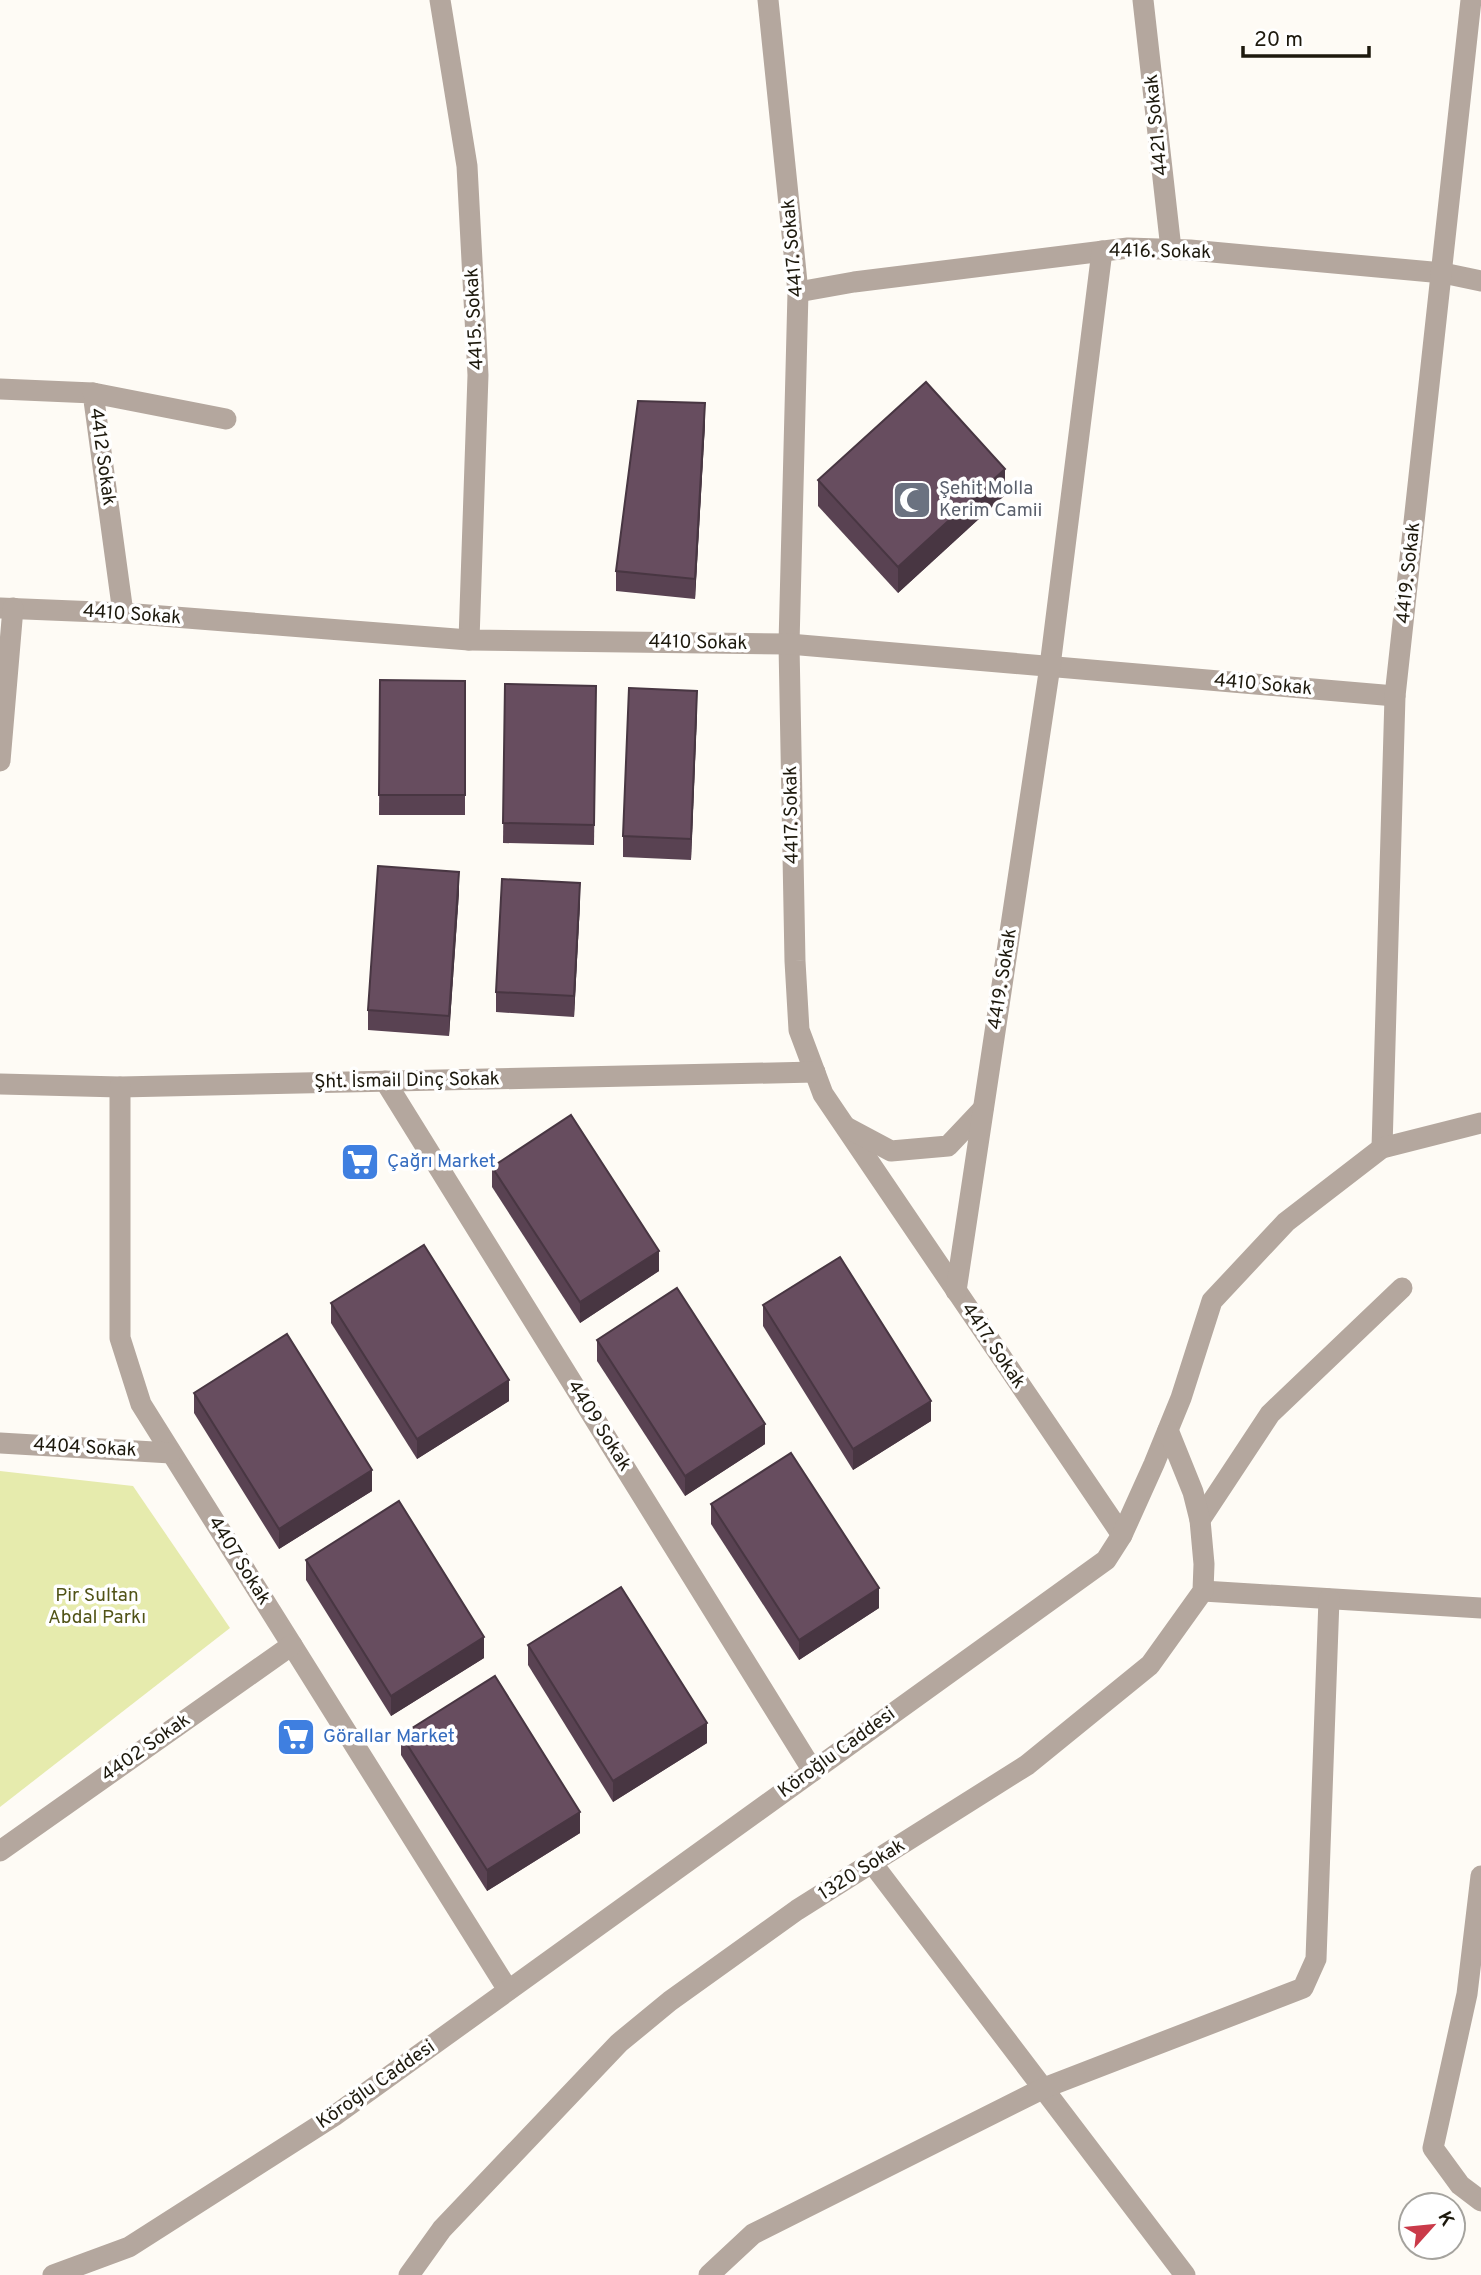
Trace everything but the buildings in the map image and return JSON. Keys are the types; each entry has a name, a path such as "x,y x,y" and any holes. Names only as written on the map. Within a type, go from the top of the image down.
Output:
{"street":[{"name":"4415. Sokak","path":"440,0 467,166 478,375 470,640"},
{"name":"4417. Sokak","path":"768,0 798,292 789,644 795,961 799,1030 823,1094 1122,1535"},
{"name":"4421. Sokak","path":"1143,0 1171,249"},
{"name":"4419. Sokak","path":"1382,1148 1395,696 1471,0"},
{"name":"4416. Sokak","path":"798,292 854,282 1128,247 1443,273 1481,281"},
{"name":"4419. Sokak","path":"956,1291 1050,666 1102,251"},
{"name":"4412 Sokak","path":"0,389 93,393 123,613"},
{"path":"93,393 226,419"},
{"name":"4410 Sokak","path":"6,608 123,613 470,640 789,644 1395,696"},
{"path":"0,761 6,608"},
{"name":"Şht. İsmail Dinç Sokak","path":"0,1084 120,1087 815,1072"},
{"name":"4409 Sokak","path":"385,1081 813,1771"},
{"name":"4407 Sokak","path":"120,1087 120,1338 141,1404 508,1990"},
{"path":"845,1126 891,1151 948,1146 984,1109"},
{"name":"Köroğlu Caddesi","path":"53,2275 108,2266 129,2247 334,2116 1106,1560 1122,1535 1168,1430 1212,1301 1286,1222 1382,1148 1481,1123"},
{"path":"1200,1521 1270,1414 1402,1288"},
{"path":"1168,1430 1194,1492 1203,1553 1203,1591 1481,1608"},
{"name":"4404 Sokak","path":"0,1443 171,1453"},
{"name":"1320 Sokak","path":"409,2275 442,2229 619,2043 670,2001 797,1910 1027,1765 1150,1665 1203,1591"},
{"path":"709,2275 753,2234 1044,2088 1303,1988 1316,1959 1329,1598"},
{"name":"4402 Sokak","path":"0,1851 292,1645"},
{"path":"872,1863 1185,2275"},
{"path":"1481,1876 1466,1994 1433,2148 1460,2186 1481,2201"}],"green space":[{"name":"Pir Sultan Abdal Parkı","path":"0,1471 133,1486 230,1628 0,1807"}],"place":[{"name":"Şehit Molla Kerim Camii","path":"912,500"},
{"name":"Çağrı Market","path":"360,1162"},
{"name":"Görallar Market","path":"296,1737"}]}
